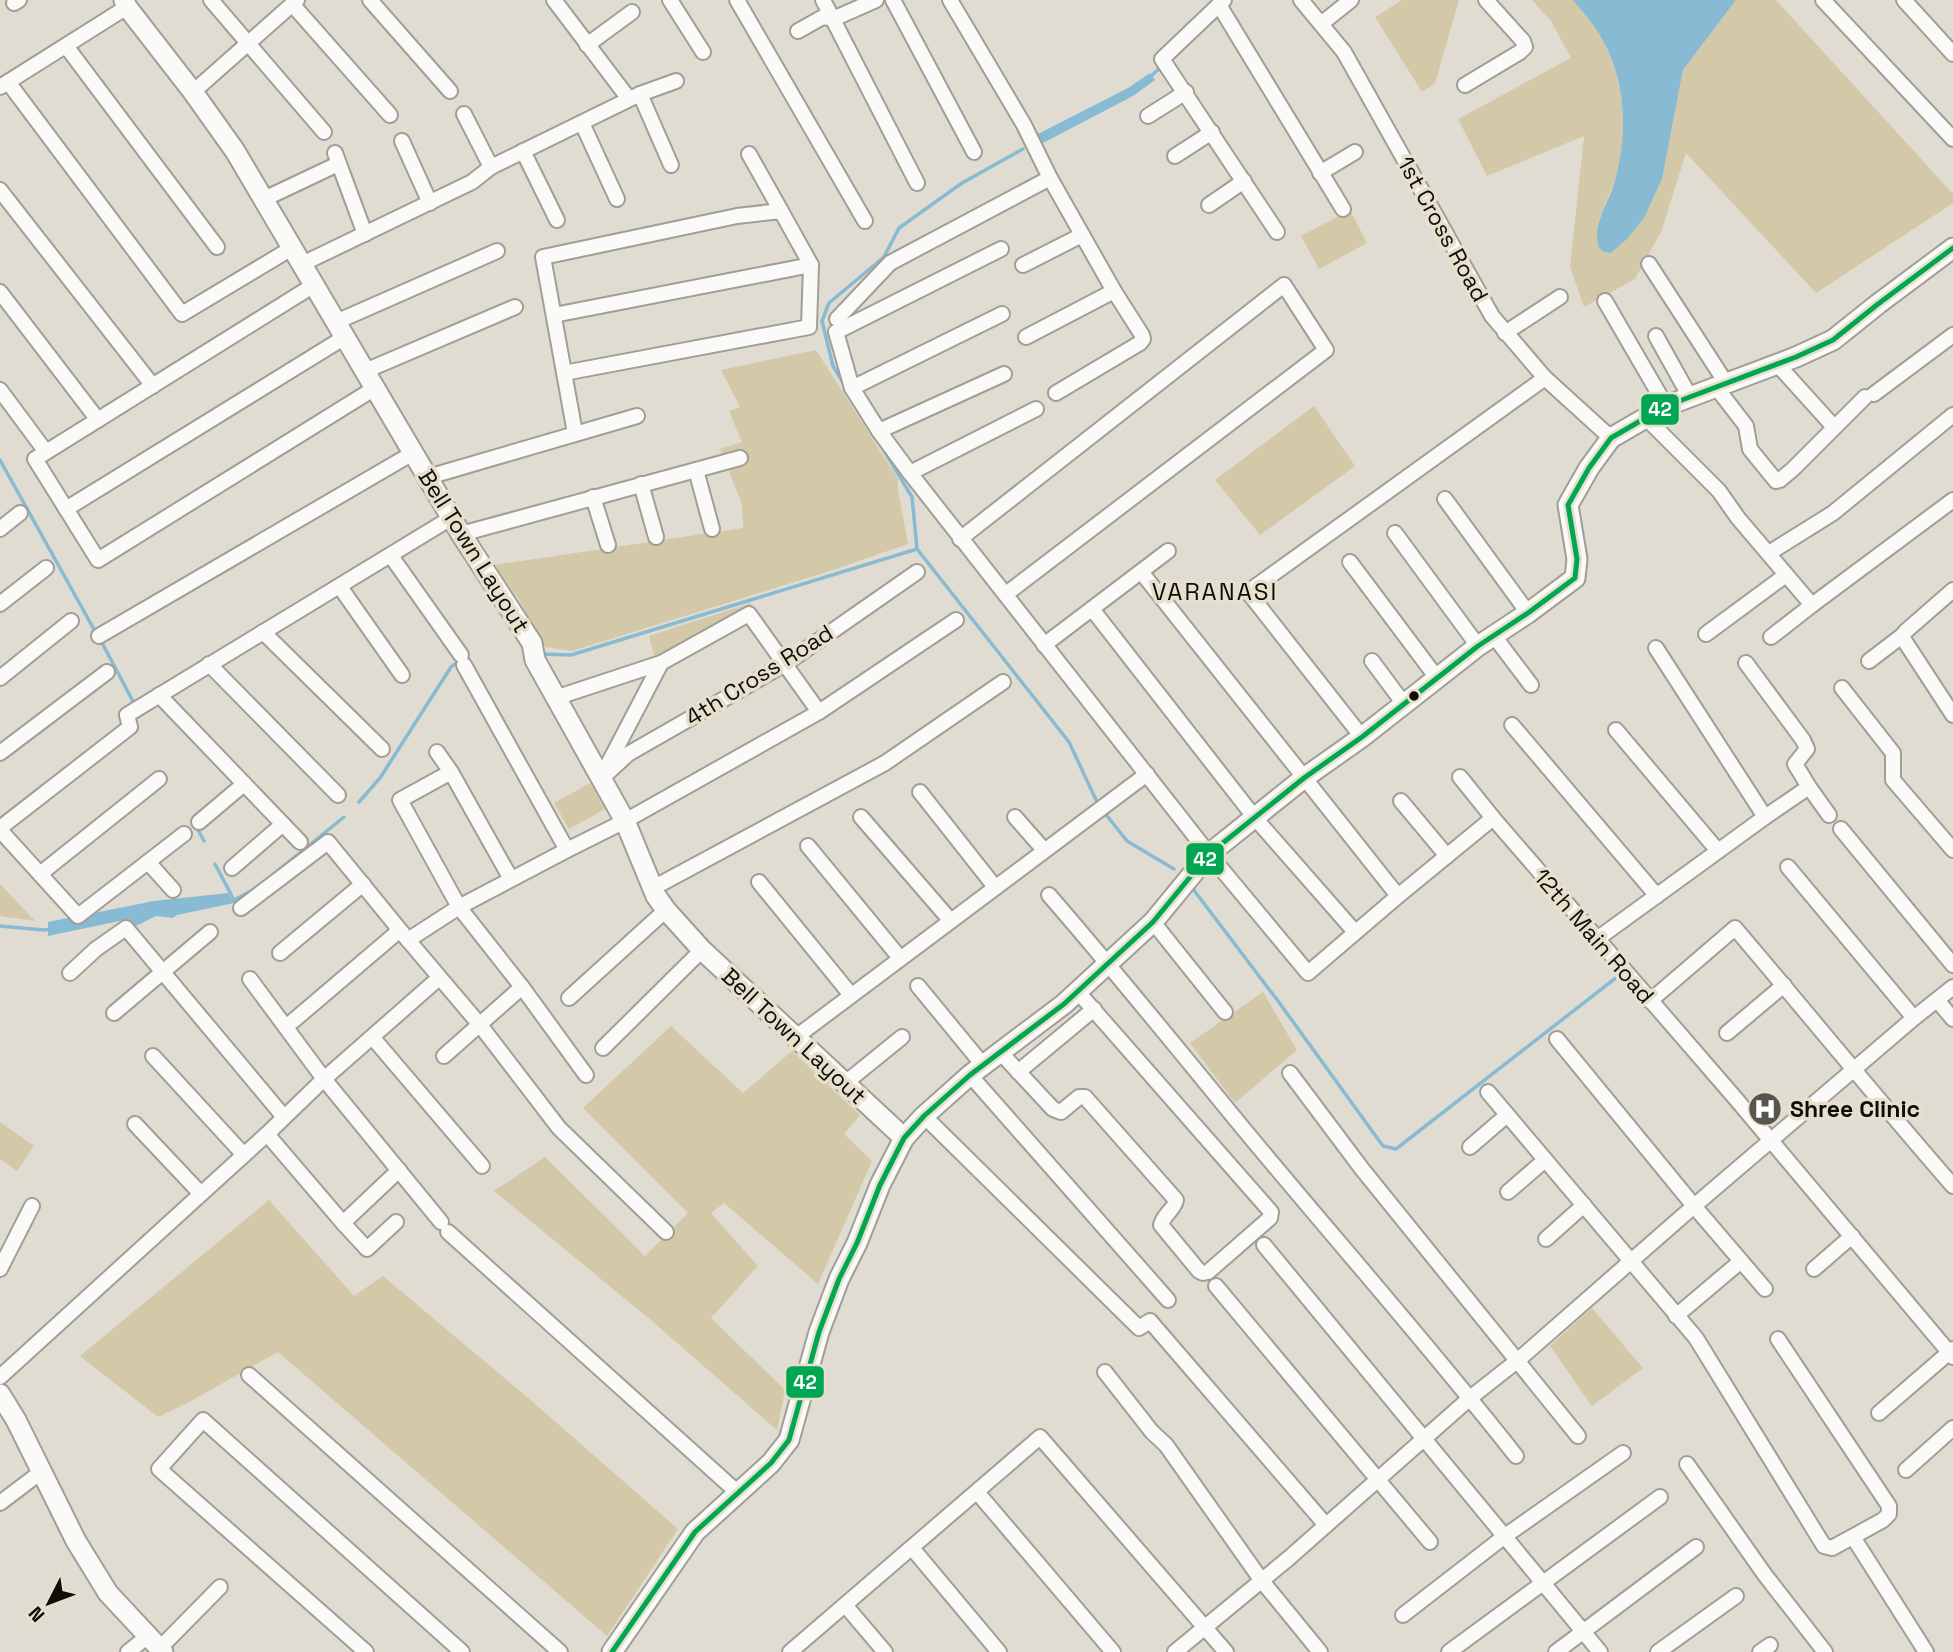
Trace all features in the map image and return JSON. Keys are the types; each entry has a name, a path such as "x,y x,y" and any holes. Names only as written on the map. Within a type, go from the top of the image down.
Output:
{"street":[{"path":"211,0 324,132"},
{"path":"370,0 450,91"},
{"path":"554,0 587,45 635,97 671,165"},
{"path":"670,0 703,52"},
{"path":"737,0 865,221"},
{"path":"823,0 917,183"},
{"path":"798,31 822,17 833,19 875,0"},
{"path":"893,0 974,152"},
{"path":"950,0 1024,125 1050,178 1114,291 1142,335 1140,344 1056,393"},
{"name":"1st Cross Road","path":"1301,0 1344,52 1492,316 1545,378 1611,438"},
{"path":"1321,24 1351,0"},
{"path":"1465,85 1525,47 1523,41 1486,0"},
{"path":"1823,0 1953,139"},
{"path":"1904,0 1953,54"},
{"path":"193,92 295,2 390,115"},
{"path":"1277,232 1162,59 1222,3 1343,209"},
{"path":"125,4 66,46 4,84 182,314 297,256 365,234 472,182 491,167 523,151 635,97 676,81"},
{"name":"Bell Town Layout","path":"125,4 193,92 235,151 264,199 533,652 555,698 625,821 653,888 666,910 702,950 904,1138"},
{"path":"587,45 632,12"},
{"path":"66,46 217,247"},
{"path":"1148,116 1186,92"},
{"path":"464,114 491,167"},
{"path":"582,122 617,199"},
{"path":"1175,156 1212,132"},
{"path":"401,141 430,202"},
{"path":"523,151 557,220"},
{"path":"1320,173 1355,152"},
{"path":"564,373 809,327 811,265 749,154"},
{"path":"264,199 337,159 365,234"},
{"path":"836,319 890,263 1050,178"},
{"path":"1209,205 1244,181"},
{"path":"0,190 153,386"},
{"path":"575,433 543,257 737,216 781,211"},
{"path":"1023,265 1082,234"},
{"path":"612,1652 695,1532 771,1462 789,1440 819,1332 839,1279 857,1243 880,1185 904,1138 924,1116 976,1070 1041,1023 1078,992 1153,922 1209,854 1304,778 1362,737 1486,641 1575,578 1577,559 1569,505 1589,468 1611,438 1666,406 1797,357 1833,340 1953,248"},
{"path":"1001,249 836,332 852,388 879,431 960,539 1209,854 1308,973 1493,818"},
{"path":"66,509 340,329 497,251"},
{"path":"1649,264 1746,426 1750,449 1776,481 1793,469 1869,395 1953,335"},
{"path":"554,315 811,265"},
{"path":"314,285 35,459 98,560 370,380 515,307"},
{"path":"960,539 1284,285 1326,350 1006,594"},
{"path":"1026,337 1114,291"},
{"path":"0,292 98,419"},
{"path":"1505,333 1560,297"},
{"path":"1605,301 1666,406"},
{"path":"852,388 1002,314"},
{"path":"1656,336 1690,397"},
{"path":"1777,364 1834,427"},
{"path":"879,431 1004,374"},
{"path":"1362,737 1248,592 1545,378"},
{"path":"0,390 46,452"},
{"path":"910,473 1036,409"},
{"path":"428,477 637,415"},
{"path":"1769,553 1843,506 1953,415"},
{"path":"1645,417 1719,491 1738,518 1812,605"},
{"path":"99,636 413,453"},
{"path":"184,834 78,916 0,829 130,727 133,712 391,556 456,526 593,498 740,458"},
{"path":"696,470 712,529"},
{"path":"641,484 656,537"},
{"path":"593,498 608,545"},
{"path":"1445,499 1528,613"},
{"path":"1771,637 1953,500"},
{"path":"0,529 20,513"},
{"path":"1395,534 1486,641 1531,685"},
{"path":"1044,645 1168,551"},
{"path":"391,556 462,660 567,850"},
{"path":"1350,562 1437,678"},
{"path":"0,604 46,568"},
{"name":"4th Cross Road","path":"601,779 628,754 785,664 917,572"},
{"path":"1142,573 1398,896"},
{"path":"1706,634 1786,575"},
{"path":"340,587 401,675"},
{"path":"1869,661 1953,590"},
{"path":"1092,609 1255,818 1355,932"},
{"path":"555,698 661,663 750,614 818,712"},
{"path":"286,1027 404,935 625,821 818,712 956,620"},
{"path":"0,678 71,621"},
{"path":"263,632 382,749"},
{"path":"1903,635 1953,715"},
{"path":"1656,648 1765,817"},
{"path":"1372,661 1404,704"},
{"path":"601,779 661,663"},
{"path":"1746,663 1803,740 1807,749 1795,764 1829,815"},
{"path":"209,664 338,795"},
{"path":"0,753 107,672"},
{"path":"653,888 885,763 1003,682"},
{"path":"1842,688 1893,753 1893,780 1953,850"},
{"path":"159,695 300,842"},
{"path":"1512,725 1657,896"},
{"path":"1616,730 1718,851"},
{"path":"437,752 511,879"},
{"path":"451,772 400,800 459,907 586,1075"},
{"path":"796,1037 1147,774"},
{"name":"12th Main Road","path":"1460,777 1952,1353"},
{"path":"40,874 159,779"},
{"path":"199,822 244,784"},
{"path":"1597,939 1809,787"},
{"path":"920,792 995,887"},
{"path":"1401,801 1447,856"},
{"path":"862,817 950,920"},
{"path":"1015,817 1044,850"},
{"path":"232,868 283,824"},
{"path":"1841,829 1953,965"},
{"path":"241,908 328,842 480,1025 559,1128 666,1232"},
{"path":"808,846 900,958"},
{"path":"148,862 173,890"},
{"path":"1788,867 1914,1018"},
{"path":"759,882 851,995"},
{"path":"280,953 363,884"},
{"path":"1049,895 1516,1456"},
{"path":"569,998 666,910"},
{"path":"1153,922 1225,1012"},
{"path":"70,973 96,949 126,928 284,1117"},
{"path":"1650,1001 1735,928 1953,1186"},
{"path":"114,1013 210,933"},
{"path":"603,1048 702,950"},
{"path":"0,1377 324,1079 439,978"},
{"path":"250,979 324,1079 444,1227 737,1492"},
{"path":"1727,1032 1784,985"},
{"path":"918,986 976,1070 1168,1300"},
{"path":"444,1056 522,987"},
{"path":"1175,1652 1262,1581 1470,1398 1517,1361 1694,1206 1953,987"},
{"path":"1000,1052 1053,1109 1061,1112 1079,1097 1085,1097 1176,1200 1175,1206 1164,1216 1161,1225 1199,1271 1208,1272 1270,1218 1271,1212 1078,992"},
{"path":"1937,1000 1953,1019"},
{"path":"1018,1072 1094,1009"},
{"path":"844,1084 902,1037"},
{"path":"373,1038 482,1166"},
{"path":"1557,1039 1765,1289"},
{"path":"153,1056 244,1155"},
{"path":"1290,1073 1362,1169 1578,1436"},
{"path":"1488,1092 1696,1339 1824,1546 1832,1548 1884,1520 1889,1514 1889,1506 1778,1339"},
{"path":"1470,1147 1507,1115"},
{"path":"924,1116 1139,1328 1150,1321 1325,1524"},
{"path":"135,1124 201,1194"},
{"path":"267,1134 367,1249 396,1222"},
{"path":"1508,1192 1545,1160"},
{"path":"343,1223 399,1170"},
{"path":"1546,1239 1584,1205"},
{"path":"0,1269 32,1206"},
{"path":"1814,1269 1852,1236"},
{"path":"1264,1245 1600,1652"},
{"path":"1676,1316 1741,1261"},
{"path":"1216,1286 1430,1542"},
{"path":"1879,1413 1952,1353"},
{"path":"1105,1372 1152,1432 1166,1445 1262,1581 1320,1652"},
{"path":"249,1375 560,1652"},
{"path":"0,1394 16,1420 76,1541 108,1593 157,1645"},
{"path":"366,1652 159,1469 203,1420 463,1652"},
{"path":"1906,1470 1953,1429"},
{"path":"790,1652 1040,1437 1226,1652"},
{"path":"1403,1615 1505,1536 1623,1453"},
{"path":"1687,1464 1765,1574 1825,1652"},
{"path":"0,1503 41,1472"},
{"path":"977,1492 1113,1652"},
{"path":"1449,1652 1660,1497"},
{"path":"1853,1537 1926,1652"},
{"path":"1556,1652 1696,1547"},
{"path":"912,1548 999,1652"},
{"path":"128,1652 157,1645 220,1587"},
{"path":"1658,1652 1735,1596"},
{"path":"845,1605 885,1652"}],"shaded area":[{"path":"1402,0 1459,0 1435,83 1422,92 1375,17"},
{"path":"1532,0 1573,0 1596,30 1614,66 1622,100 1623,136 1618,170 1599,220 1611,253 1644,218 1662,179 1683,70 1736,0 1776,0 1953,194 1953,203 1816,293 1686,153 1661,232 1635,279 1584,307 1570,267 1584,136 1487,176 1458,119 1571,58 1551,21"},
{"path":"1350,210 1367,243 1319,269 1301,236"},
{"path":"816,350 898,479 908,544 572,651 545,647 519,600 494,565 743,528 742,504 720,449 742,442 729,411 740,407 721,370"},
{"path":"1314,406 1355,466 1260,535 1215,480"},
{"path":"751,603 752,607 655,659 649,636"},
{"path":"590,783 605,809 569,829 554,803"},
{"path":"0,884 35,921 0,916"},
{"path":"1263,992 1297,1050 1235,1103 1190,1043"},
{"path":"671,1026 743,1093 792,1051 860,1115 844,1134 872,1161 818,1284 724,1203 711,1213 758,1266 711,1318 785,1390 777,1430 652,1321 494,1191 545,1157 645,1256 688,1213 583,1108"},
{"path":"0,1122 34,1146 17,1171 0,1159"},
{"path":"269,1200 354,1296 383,1276 678,1529 607,1636 278,1352 158,1417 80,1356"},
{"path":"1592,1308 1643,1368 1592,1406 1550,1346"}],"water":[{"path":"1573,0 1736,0 1683,70 1662,179 1644,218 1611,253 1599,248 1597,232 1613,187 1622,149 1620,89 1608,51 1593,25"},
{"path":"1150,73 1155,80 1133,96 1041,144 1036,135 1128,88"},
{"path":"228,893 234,903 173,918 156,916 136,926 129,919 48,936 48,922 154,901"}],"waterway":[{"path":"1149,78 1161,67"},
{"path":"844,384 833,366 822,321 829,303 884,257 899,228 962,183 1023,149"},
{"path":"540,654 571,655 917,549 912,497 880,444"},
{"path":"0,460 96,633"},
{"path":"917,549 1069,742 1097,802"},
{"path":"100,639 136,707"},
{"path":"359,802 380,778 456,663"},
{"path":"1104,812 1127,841 1174,869"},
{"path":"275,873 344,817"},
{"path":"196,826 204,841"},
{"path":"215,864 234,900"},
{"path":"234,900 255,889"},
{"path":"1193,889 1383,1146 1396,1149 1617,977"},
{"path":"0,926 51,929"}],"transit line":[{"name":"42","path":"612,1652 695,1532 771,1463 789,1440 819,1332 839,1279 857,1243 880,1185 904,1138 924,1116 970,1075 1064,1004 1153,922 1209,854 1478,646 1575,578 1577,559 1568,505 1589,468 1611,438 1666,406 1796,357 1833,340 1953,248"}],"place":[{"name":"Shree Clinic","path":"1765,1109"}],"district":[{"name":"VARANASI","path":"1215,591"}]}
